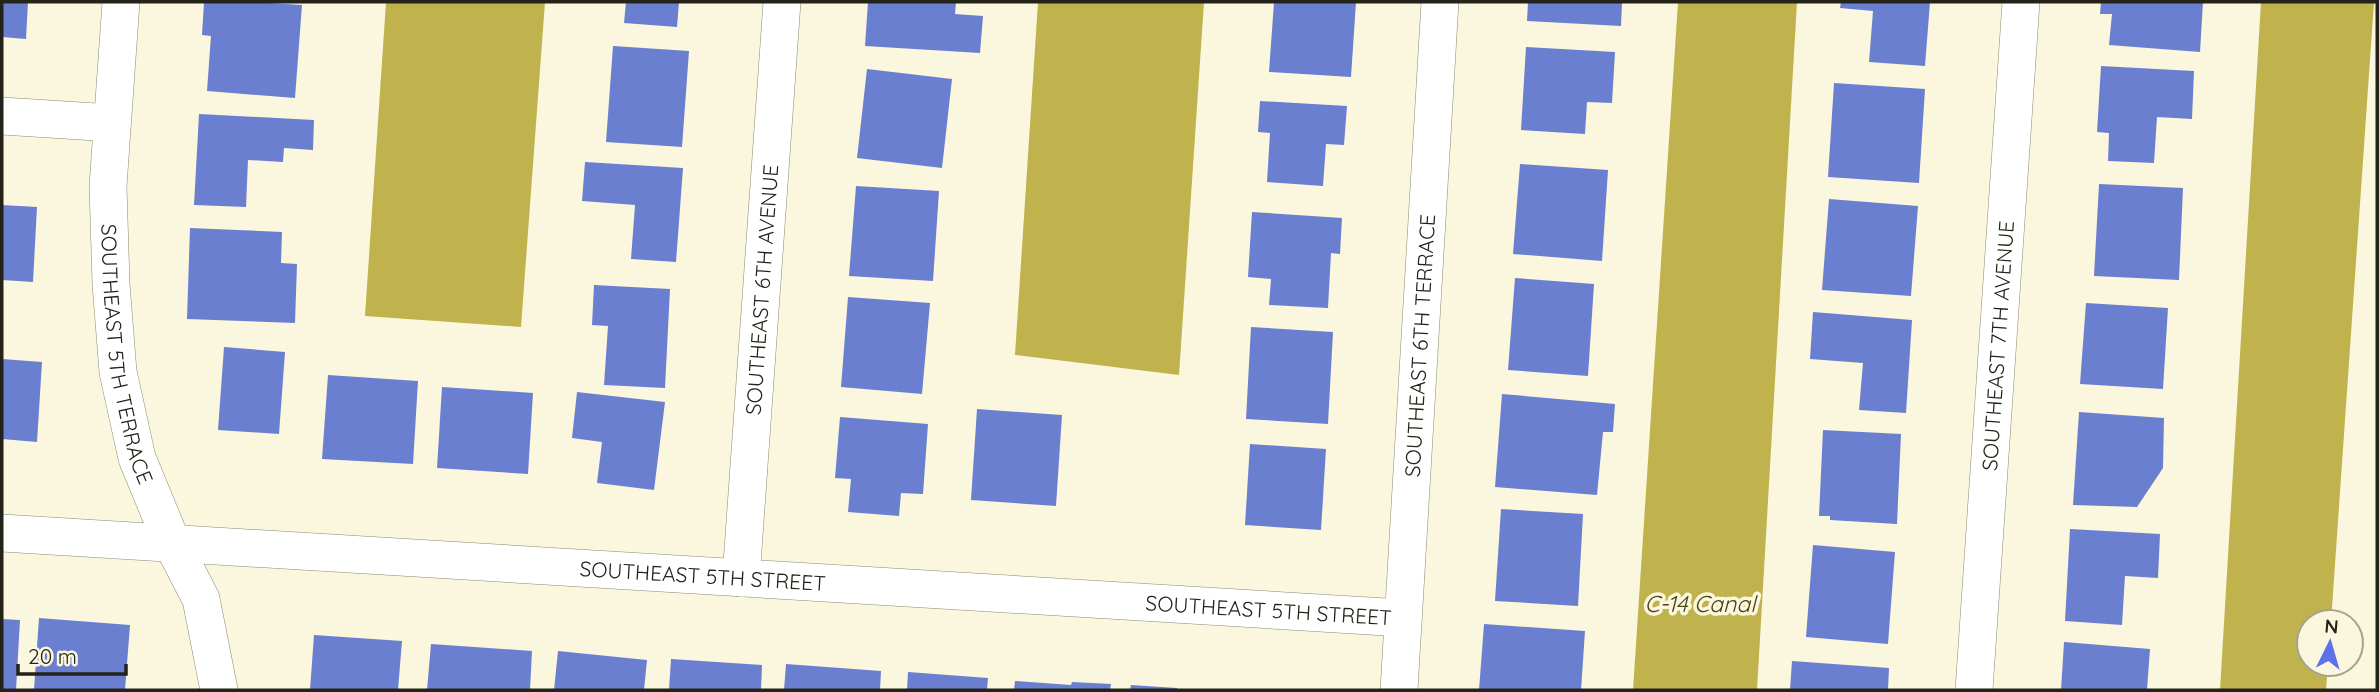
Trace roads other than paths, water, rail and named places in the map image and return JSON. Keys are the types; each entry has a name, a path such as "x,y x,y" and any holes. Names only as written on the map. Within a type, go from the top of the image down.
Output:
{"street":[{"name":"SOUTHEAST 5TH TERRACE","path":"121,2 108,210 118,372 138,458 172,543 201,600 219,690"},
{"name":"SOUTHEAST 6TH AVENUE","path":"741,578 782,2"},
{"name":"SOUTHEAST 6TH TERRACE","path":"1399,690 1440,2"},
{"name":"SOUTHEAST 7TH AVENUE","path":"1975,690 2021,2"},
{"path":"2,116 112,123"},
{"name":"SOUTHEAST 5TH STREET","path":"2,533 1404,618"}],"water":[{"path":"386,2 545,2 521,327 365,316"},
{"path":"1038,2 1204,2 1179,375 1015,355"},
{"name":"C-14 Canal","path":"1678,2 1797,2 1757,690 1633,690"},
{"path":"2261,2 2374,2 2332,608 2295,608 2295,678 2327,678 2326,690 2220,690"}]}
